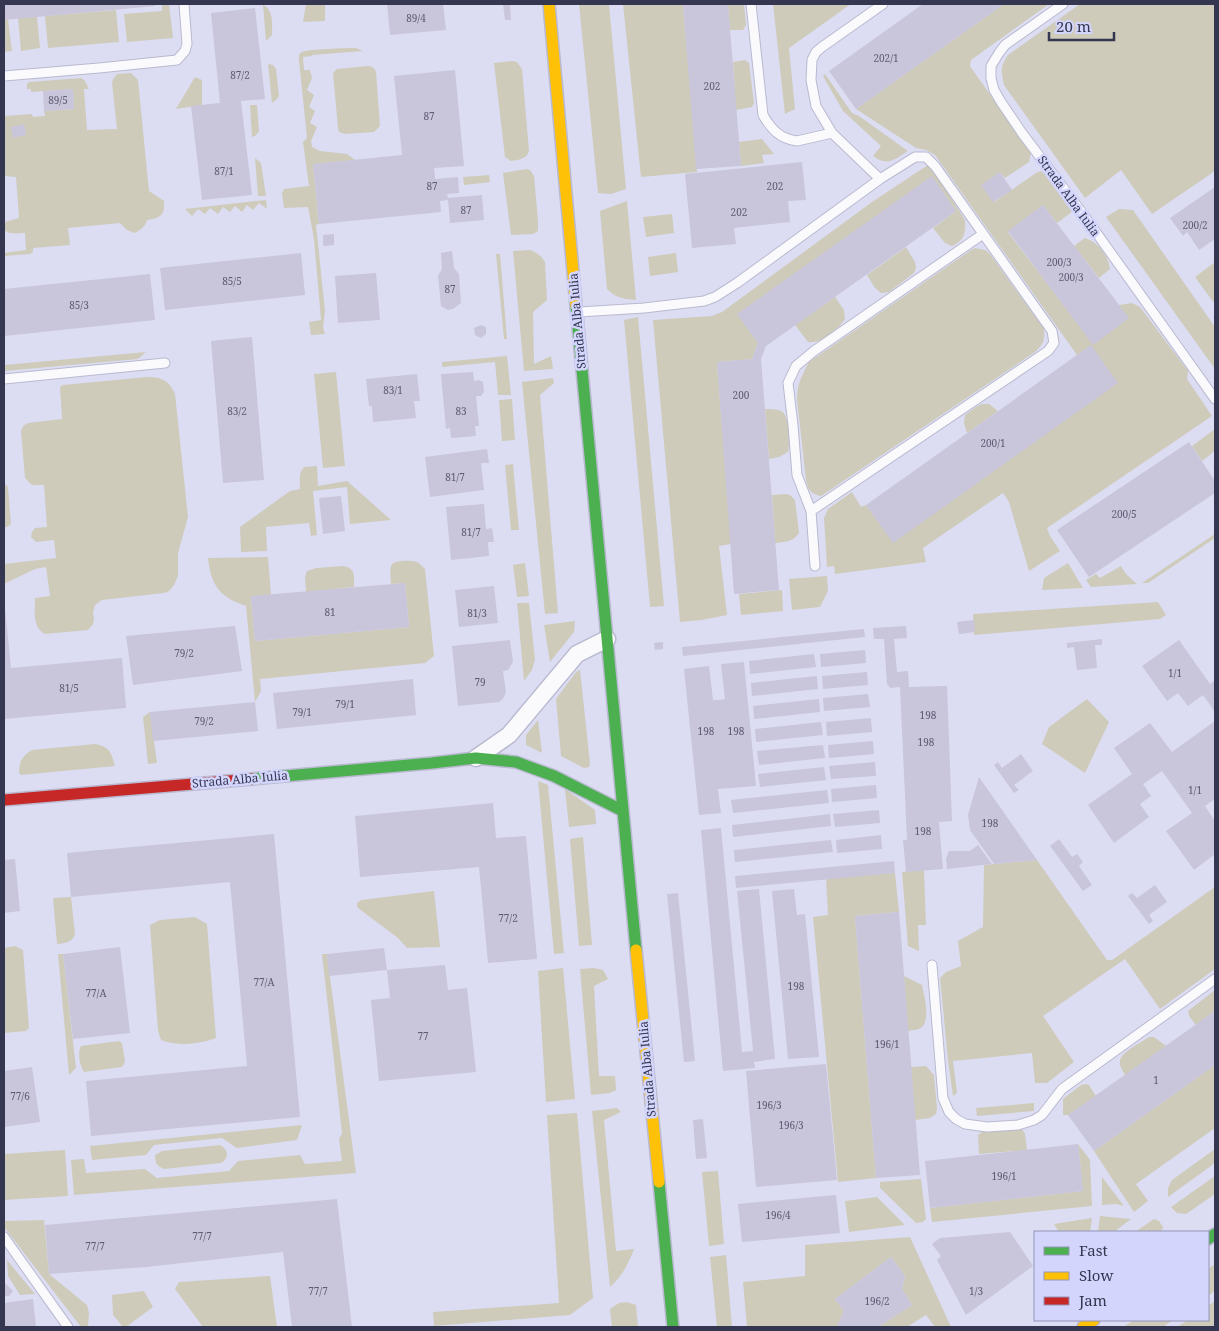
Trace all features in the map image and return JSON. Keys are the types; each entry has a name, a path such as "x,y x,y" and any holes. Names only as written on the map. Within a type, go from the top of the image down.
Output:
{"main road":[{"name":"Strada Alba Iulia","path":"549,4 672,1327"},
{"name":"Strada Alba Iulia","path":"4,800 476,758 516,762 554,776 623,811"}],"street":[{"name":"Strada Alba Iulia","path":"476,758 509,736 577,654 607,639"}],"lane":[{"path":"4,76 178,60 185,51 186,44 184,4"},
{"path":"751,4 763,116 769,126 779,136 797,141 832,133"},
{"path":"880,179 832,133 816,106 811,80 812,60 816,52 883,4"},
{"name":"Strada Alba Iulia","path":"1063,4 1005,46 999,53 991,66 994,90 1022,133 1083,214 1215,399"},
{"path":"577,312 689,303 715,298 880,179 915,157 926,157 935,166 1052,331 1054,343 1048,352 811,511"},
{"path":"816,566 811,511 797,474 788,383 796,366 814,351 983,234"},
{"path":"4,379 165,363"},
{"path":"932,965 943,1098 956,1119 965,1124 982,1126 1018,1124 1034,1120 1042,1115 1062,1089 1215,979"},
{"path":"4,1237 68,1327"}],"shaded area":[{"path":"162,4 169,4 173,38 127,42 124,14 162,11"},
{"path":"306,4 325,4 325,21 303,22"},
{"path":"579,4 609,4 626,189 611,194 598,193"},
{"path":"623,4 683,4 697,172 641,177"},
{"path":"728,4 744,4 746,25 743,30 730,30"},
{"path":"773,4 851,4 789,48 795,109 785,114"},
{"path":"1004,4 1049,4 971,60 970,66 1031,153 1029,162 1005,178 1000,172 982,185 994,202 1036,173 1041,171 1045,174 1073,211 1057,223 1043,205 1008,232 1093,344 1119,305 1132,303 1140,307 1188,371 1187,379 1212,416 1047,528 1060,551 1029,571 1009,502 1003,493 923,548 926,562 835,574 834,566 827,567 824,518 828,509 852,492 861,507 866,505 893,542 1091,345 1077,355 935,155 926,150 916,148 856,109"},
{"path":"1080,4 1215,4 1215,171 1152,214 1121,170 1085,198 1004,85 1002,69 1008,55"},
{"path":"263,5 269,10 272,22 272,35 266,41"},
{"path":"116,10 119,42 48,48 45,16"},
{"path":"37,17 40,48 21,51 18,18"},
{"path":"8,19 12,51 4,52 4,20"},
{"path":"356,48 363,51 303,57 304,70 310,70 312,78 307,90 314,95 309,107 315,111 310,123 317,127 311,141 312,147 320,151 347,154 355,160 313,164 319,224 316,225 325,311 323,327 325,334 311,335 309,322 321,320 314,239 308,207 284,208 282,193 284,189 309,186 303,142 307,138 299,55 302,52 312,50"},
{"path":"745,60 749,63 754,103 752,107 736,110 733,62"},
{"path":"517,62 522,69 529,151 528,154 519,160 511,161 505,157 494,63"},
{"path":"268,64 273,65 276,69 279,96 272,103"},
{"path":"372,67 376,72 380,126 374,132 345,134 339,132 333,73 337,69"},
{"path":"131,73 138,80 149,191 164,201 164,210 161,215 147,220 144,226 135,233 127,230 120,223 68,228 70,245 33,248 33,252 30,254 4,256 4,253 26,250 25,233 11,233 4,230 5,222 19,218 16,177 4,176 4,116 32,114 33,117 45,116 44,111 74,109 73,89 31,92 31,89 27,89 27,84 29,82 81,78 89,89 84,89 87,130 117,129 113,79 117,74"},
{"path":"825,74 852,113 908,151 891,161 883,161 873,156 881,146 843,111 823,76"},
{"path":"195,77 202,80 202,105 176,109"},
{"path":"250,105 257,105 259,131 252,137"},
{"path":"762,139 774,154 762,155 764,163 741,166 739,142"},
{"path":"255,158 261,163 266,196 258,196"},
{"path":"928,165 965,220 964,233 959,242 952,246 945,243 933,228 956,211 932,177 738,314 758,343 752,359 717,362 731,544 719,546 727,615 680,622 653,320 712,316 722,312 872,202"},
{"path":"530,170 534,176 538,231 533,234 511,235 503,173"},
{"path":"489,175 490,182 464,185 463,177"},
{"path":"266,200 267,209 259,203 253,210 247,205 242,212 235,206 230,212 223,207 218,214 210,208 205,214 198,209 192,216 185,209"},
{"path":"627,201 636,300 620,298 607,289 600,211"},
{"path":"1119,209 1133,210 1215,327 1215,369 1106,217"},
{"path":"672,214 674,233 646,237 643,217"},
{"path":"1085,238 1099,246 1107,259 1110,269 1099,278 1074,246"},
{"path":"906,247 915,262 916,268 914,273 889,292 881,293 875,288 867,275"},
{"path":"975,248 985,250 990,254 1044,329 1042,344 1035,352 821,496 812,493 806,480 797,399 799,384 809,362"},
{"path":"530,250 539,254 545,262 547,300 533,312 534,364 551,356 553,369 524,371 513,251"},
{"path":"676,253 678,272 650,276 648,257"},
{"path":"496,254 500,254 507,339 504,339"},
{"path":"1215,262 1215,302 1214,303 1195,277"},
{"path":"835,297 844,310 845,319 838,328 824,339 808,342 795,325"},
{"path":"638,317 664,606 650,607 624,320"},
{"path":"146,352 138,359 4,371 4,365"},
{"path":"507,356 511,395 498,395 495,362 442,367 442,362"},
{"path":"336,372 345,466 323,468 314,374"},
{"path":"147,377 164,380 170,385 175,394 188,517 178,553 178,576 174,585 169,591 164,593 102,600 95,605 93,624 88,630 45,634 36,623 35,598 50,596 46,567 35,569 4,584 4,564 56,558 54,540 36,542 31,537 35,528 47,527 44,485 32,485 25,478 21,431 23,426 28,423 62,419 60,387 63,385"},
{"path":"553,378 554,383 540,395 558,613 545,614 522,382"},
{"path":"512,399 515,440 502,441 499,400"},
{"path":"982,404 989,404 998,411 967,433 964,423 965,415"},
{"path":"765,409 781,411 786,418 789,430 788,452 779,457 769,459"},
{"path":"1215,429 1215,451 1202,461 1192,446"},
{"path":"513,464 519,530 511,530 505,465"},
{"path":"317,466 318,486 347,481 391,520 350,524 347,487 313,491 317,535 311,536 309,523 266,527 267,551 241,552 240,527 290,491 300,489 300,475 304,467"},
{"path":"4,483 8,487 11,524 7,527 4,527"},
{"path":"772,495 790,495 795,500 799,533 791,540 775,543"},
{"path":"1215,534 1215,538 1148,583 1142,583"},
{"path":"268,557 271,595 251,597 255,641 409,627 405,583 391,584 390,571 392,564 409,561 419,563 425,569 434,656 425,663 260,679 261,691 255,702 246,606 229,599 218,589 211,576 208,558"},
{"path":"525,563 529,596 517,597 513,565"},
{"path":"1068,563 1083,588 1042,590 1044,578"},
{"path":"343,566 352,571 354,587 306,592 305,577 307,571 316,568"},
{"path":"1121,566 1126,574 1137,584 1091,587 1086,580 1096,574 1100,578"},
{"path":"827,576 828,591 820,607 792,610 789,579"},
{"path":"782,590 783,611 741,615 739,594"},
{"path":"1158,602 1166,615 1160,619 974,635 973,614"},
{"path":"517,603 529,603 535,659 532,670 524,681"},
{"path":"575,621 574,632 550,662 544,625"},
{"path":"580,670 590,764 589,767 584,768 561,756 556,699 576,672"},
{"path":"1087,699 1109,722 1085,773 1042,744 1049,727"},
{"path":"150,712 157,763 148,764 143,717"},
{"path":"538,720 542,753 526,745 526,735"},
{"path":"95,744 109,751 115,766 21,775 19,773 22,760 32,750"},
{"path":"538,781 548,785 564,953 554,954"},
{"path":"565,789 595,810 596,824 569,827"},
{"path":"583,837 592,945 579,946 570,839"},
{"path":"1037,860 1107,960 1112,960 1215,887 1215,969 1160,1009 1125,959 1043,1016 1074,1062 1047,1083 1035,1083 1032,1053 953,1061 957,1093 953,1096 940,978 946,972 961,966 958,941 983,927 984,865"},
{"path":"924,870 926,925 918,925 919,951 908,946 902,872"},
{"path":"895,873 899,912 855,916 876,1178 838,1182 813,917 828,915 826,878"},
{"path":"434,891 440,947 407,948 398,938 357,906 357,903 361,900"},
{"path":"71,897 75,934 70,941 57,944 53,898"},
{"path":"195,917 207,924 216,1038 189,1044 168,1042 161,1040 158,1031 150,925 160,920"},
{"path":"15,946 23,950 29,1028 26,1031 4,1033 4,948"},
{"path":"58,954 63,954 76,1068 69,1075"},
{"path":"322,954 327,954 356,1173 74,1195 71,1160 84,1159 86,1173 145,1169 157,1178 229,1171 238,1161 300,1155 305,1164 342,1161 339,1139 342,1133"},
{"path":"563,968 575,1099 546,1102 538,971"},
{"path":"594,968 603,970 608,979 594,986 599,1076 615,1076 616,1090 610,1093 591,1095 580,969"},
{"path":"904,976 922,985 926,1006 926,1017 923,1026 908,1031"},
{"path":"1215,990 1215,1011 1196,1025 1189,1016 1188,1011"},
{"path":"1149,1037 1154,1037 1166,1046 1125,1075 1121,1068 1120,1060 1129,1050"},
{"path":"119,1041 122,1043 125,1062 122,1067 84,1072 79,1052 81,1046"},
{"path":"1215,1065 1215,1128 1136,1184 1148,1201 1134,1212 1094,1151"},
{"path":"926,1066 934,1075 936,1114 930,1118 915,1120 911,1067"},
{"path":"1081,1085 1089,1085 1096,1096 1068,1115 1063,1115 1063,1099"},
{"path":"1034,1103 1034,1111 977,1116 976,1108"},
{"path":"617,1108 621,1112 604,1120 616,1251 634,1249 624,1270 610,1287 592,1111"},
{"path":"577,1113 593,1298 570,1315 434,1326 433,1312 559,1303 547,1115"},
{"path":"302,1125 297,1140 237,1148 222,1138 154,1145 146,1155 92,1160 90,1146"},
{"path":"1022,1129 1025,1134 1027,1150 979,1154 978,1135 982,1132"},
{"path":"1078,1144 1090,1160 1092,1206 932,1222 930,1208 1083,1191"},
{"path":"220,1145 227,1154 226,1159 221,1163 164,1169 155,1160 155,1155 162,1151"},
{"path":"1215,1149 1215,1163 1168,1197 1168,1188 1172,1180"},
{"path":"65,1150 68,1196 4,1200 4,1154"},
{"path":"718,1171 724,1244 709,1246 702,1172"},
{"path":"1215,1176 1215,1194 1186,1214 1177,1213 1171,1207"},
{"path":"1102,1177 1124,1206 1116,1204 1102,1205"},
{"path":"921,1179 926,1219 923,1222 916,1223 880,1188 880,1182"},
{"path":"877,1197 905,1225 849,1232 845,1201"},
{"path":"1100,1216 1131,1219 1115,1231 1098,1231"},
{"path":"1092,1218 1090,1231 1058,1231 1054,1224"},
{"path":"1154,1219 1159,1221 1163,1227 1162,1231 1136,1231"},
{"path":"44,1220 49,1274 87,1305 89,1313 88,1327 81,1327 4,1227 4,1221"},
{"path":"910,1237 951,1327 935,1327 926,1315 907,1327 878,1327 912,1305 902,1289 905,1276 891,1257 835,1299 844,1311 837,1327 747,1327 743,1282 805,1276 805,1245"},
{"path":"726,1255 732,1327 717,1327 710,1257"},
{"path":"7,1260 35,1294 20,1295 8,1276"},
{"path":"1215,1265 1215,1291 1209,1295 1209,1268"},
{"path":"270,1276 277,1327 203,1327 175,1289 179,1282"},
{"path":"144,1291 153,1307 126,1327 123,1327 113,1315 112,1295"},
{"path":"1215,1301 1215,1327 1177,1327 1186,1321 1209,1321 1209,1305"},
{"path":"626,1302 636,1305 638,1327 612,1327 610,1309 619,1303"},
{"path":"1132,1321 1172,1321 1163,1327 1123,1327"}],"building":[{"path":"4,4 155,4 155,6 4,20"},
{"path":"387,4 443,4 446,30 390,35"},
{"path":"503,4 510,4 511,20 505,20"},
{"path":"683,4 728,4 741,166 696,169"},
{"path":"923,4 1004,4 856,109 829,71"},
{"path":"255,8 265,99 241,101 252,195 202,200 191,106 220,103 211,13"},
{"path":"455,70 464,166 434,168 435,179 458,177 459,193 447,194 448,198 482,195 484,220 450,223 448,200 440,201 441,212 319,224 313,164 402,155 394,76"},
{"path":"73,89 74,109 44,111 43,91"},
{"path":"24,124 26,135 13,138 11,127"},
{"path":"802,162 806,200 788,201 790,222 734,228 736,244 692,248 685,174"},
{"path":"1000,172 1012,190 993,202 981,185"},
{"path":"932,176 956,211 766,346 761,359 779,590 734,594 717,362 752,359 758,343 737,314"},
{"path":"1215,187 1215,239 1199,250 1187,232 1183,236 1170,218"},
{"path":"1043,205 1129,318 1093,345 1008,231"},
{"path":"334,234 334,245 323,246 323,235"},
{"path":"452,251 454,268 459,274 461,303 448,310 441,306 438,276 442,269 441,253"},
{"path":"301,253 305,295 165,310 160,268"},
{"path":"376,273 380,320 338,323 335,276"},
{"path":"150,274 155,320 4,336 4,289"},
{"path":"481,325 486,327 486,334 481,338 475,335 474,328"},
{"path":"252,337 264,480 223,483 211,341"},
{"path":"1091,345 1118,383 893,543 866,505"},
{"path":"473,372 474,381 479,380 483,382 484,392 481,396 476,396 479,426 475,426 476,436 451,438 450,428 446,429 441,374"},
{"path":"417,374 420,401 414,401 416,418 373,422 372,406 369,406 366,379"},
{"path":"1189,442 1215,481 1215,493 1089,577 1057,530"},
{"path":"487,449 489,463 481,463 484,490 430,497 425,457"},
{"path":"341,496 345,531 323,534 319,498"},
{"path":"484,504 486,529 492,528 494,542 488,542 489,556 451,560 446,507"},
{"path":"405,583 409,627 255,641 251,596"},
{"path":"494,586 498,623 459,627 455,590"},
{"path":"4,608 11,668 122,658 126,708 4,719"},
{"path":"974,620 975,632 959,634 957,622"},
{"path":"235,626 242,671 133,685 126,636"},
{"path":"906,626 907,638 894,639 897,672 908,671 909,687 947,686 952,821 939,822 943,869 906,872 903,840 907,840 900,687 890,688 887,684 884,639 874,639 873,628"},
{"path":"864,629 865,637 683,656 682,647"},
{"path":"1102,639 1102,645 1095,645 1097,668 1077,670 1074,647 1067,648 1067,643"},
{"path":"510,640 513,662 508,670 503,671 506,692 503,699 499,702 458,706 452,646"},
{"path":"1179,640 1210,684 1215,680 1215,712 1203,695 1188,706 1178,693 1167,701 1142,666"},
{"path":"663,642 663,649 655,650 654,643"},
{"path":"865,650 866,663 821,667 820,654"},
{"path":"814,654 816,667 750,674 749,661"},
{"path":"744,662 756,786 718,789 721,813 699,815 684,669 709,666 713,700 719,700 725,699 721,664"},
{"path":"867,672 868,685 823,689 822,676"},
{"path":"817,676 818,689 752,696 751,683"},
{"path":"413,679 416,715 277,729 273,693"},
{"path":"868,694 870,707 824,711 823,698"},
{"path":"819,699 820,712 754,719 753,706"},
{"path":"255,702 258,731 153,741 150,712"},
{"path":"871,718 872,732 827,736 826,722"},
{"path":"1215,721 1215,799 1205,806 1215,821 1215,854 1194,870 1166,831 1192,813 1162,771 1143,784 1151,796 1140,804 1149,817 1114,843 1088,805 1132,774 1114,748 1150,723 1172,752"},
{"path":"821,722 823,735 756,742 755,729"},
{"path":"873,741 874,754 829,758 828,745"},
{"path":"823,745 825,758 759,765 757,751"},
{"path":"1021,754 1033,771 1014,785 1019,790 1014,793 994,765 998,762 1002,768"},
{"path":"875,762 876,776 831,779 829,766"},
{"path":"824,767 826,780 760,787 758,774"},
{"path":"979,777 1037,860 994,864 970,830 968,815"},
{"path":"876,785 877,798 832,802 831,789"},
{"path":"827,790 829,803 733,813 731,800"},
{"path":"493,803 496,838 526,836 537,959 488,963 479,867 360,877 355,816"},
{"path":"879,810 880,823 835,827 833,814"},
{"path":"830,814 831,826 733,837 732,825"},
{"path":"721,828 742,1052 753,1051 737,891 759,889 775,1059 754,1062 755,1068 723,1071 701,830"},
{"path":"274,834 300,1117 91,1136 86,1081 247,1066 230,882 71,897 67,853"},
{"path":"881,835 882,849 837,853 836,840"},
{"path":"1059,839 1072,857 1077,854 1083,862 1079,866 1092,885 1083,891 1050,846"},
{"path":"831,840 833,852 735,862 734,850"},
{"path":"978,845 992,864 947,869 946,859 949,851 970,851"},
{"path":"15,859 20,911 4,913 4,860"},
{"path":"894,861 895,873 736,888 735,876"},
{"path":"1155,885 1167,902 1149,915 1153,921 1149,924 1128,896 1132,893 1137,898"},
{"path":"794,889 797,915 805,914 819,1057 788,1059 772,891"},
{"path":"678,893 695,1061 684,1062 667,894"},
{"path":"899,912 920,1175 876,1178 855,916"},
{"path":"120,947 130,1033 73,1039 63,954"},
{"path":"384,948 387,970 329,976 327,954"},
{"path":"445,965 448,990 467,988 476,1072 379,1081 371,1000 390,998 387,970"},
{"path":"1215,1011 1215,1065 1094,1151 1068,1115"},
{"path":"826,1064 837,1180 756,1187 746,1071"},
{"path":"32,1067 40,1122 4,1127 4,1071"},
{"path":"703,1119 707,1158 696,1159 693,1120"},
{"path":"1078,1144 1083,1191 930,1208 925,1161"},
{"path":"836,1195 840,1233 742,1242 738,1204"},
{"path":"337,1199 352,1327 292,1327 283,1252 146,1267 49,1274 45,1225"},
{"path":"1010,1232 1033,1266 966,1315 937,1260 941,1256 932,1244 940,1238"},
{"path":"891,1257 905,1276 902,1289 912,1305 878,1327 837,1327 844,1311 835,1299"},
{"path":"4,1282 13,1291 9,1296 4,1296"},
{"path":"33,1299 36,1327 4,1327 4,1303"}],"traffic: fast":[{"path":"576,305 636,950"},
{"path":"252,779 476,758 516,762 554,776 623,811"},
{"path":"659,1182 673,1327"},
{"path":"1209,1238 1215,1234"}],"traffic: slow":[{"path":"549,4 576,305"},
{"path":"636,950 659,1182"},
{"path":"1083,1327 1092,1321"}],"traffic: jam":[{"path":"4,800 252,779"}]}
